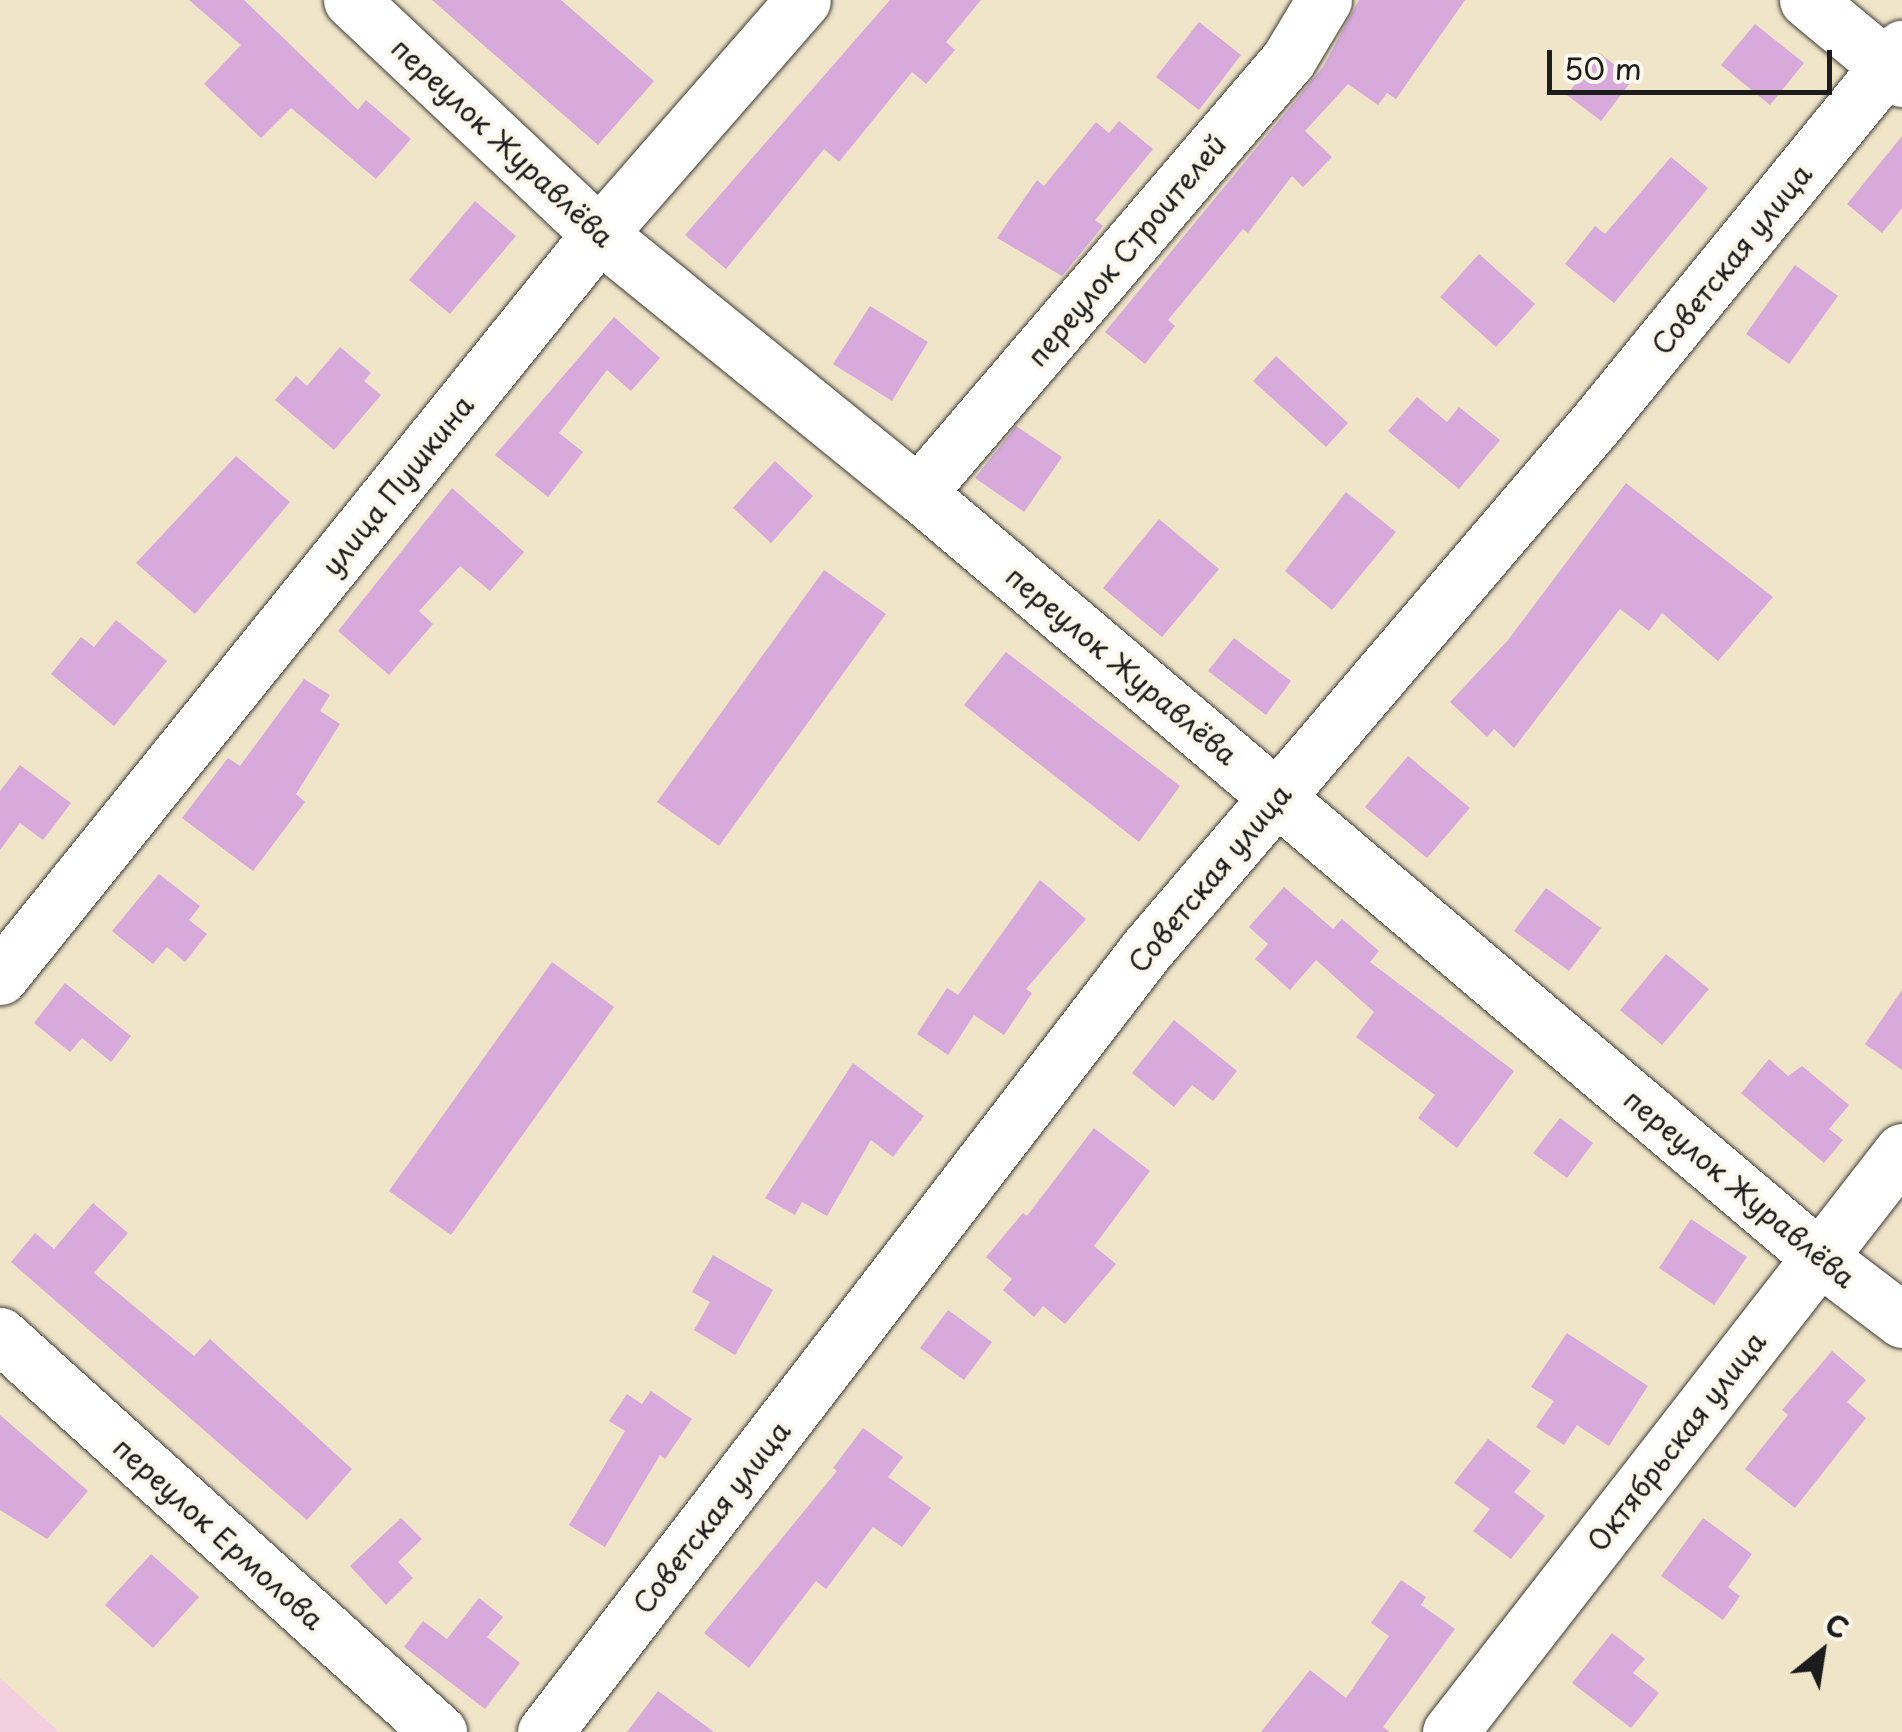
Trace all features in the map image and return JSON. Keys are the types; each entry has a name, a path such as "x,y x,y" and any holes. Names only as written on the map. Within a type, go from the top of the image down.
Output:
{"street":[{"name":"переулок Журавлёва","path":"350,0 600,234 918,493 1819,1257 1902,1320"},
{"name":"улица Пушкина","path":"0,977 600,234 804,0"},
{"name":"переулок Строителей","path":"918,493 1288,60 1324,0"},
{"path":"1807,0 1897,64"},
{"name":"Советская улица","path":"545,1732 1147,949 1609,409 1897,64"},
{"name":"Октябрьская улица","path":"1450,1732 1902,1151"},
{"name":"переулок Ермолова","path":"0,1334 438,1732"}],"shaded area":[{"path":"0,1678 59,1732 0,1732"}],"building":[{"path":"189,0 244,0 358,110 366,100 411,139 376,179 291,108 261,138 204,84 241,45"},
{"path":"432,0 561,0 654,81 598,145"},
{"path":"890,0 981,0 946,42 955,50 926,84 912,72 839,162 824,149 726,269 685,235"},
{"path":"1359,0 1465,0 1396,99 1387,93 1378,105 1348,84 1305,131 1332,157 1303,187 1292,176 1248,233 1243,229 1168,320 1175,326 1145,364 1105,332 1323,67"},
{"path":"1199,22 1241,55 1199,110 1156,77"},
{"path":"1755,24 1804,63 1770,105 1721,65"},
{"path":"1599,53 1633,79 1601,121 1567,95"},
{"path":"1119,121 1153,149 1095,220 1103,226 1062,276 997,238 1037,180 1044,186 1096,122 1109,133"},
{"path":"1902,136 1902,208 1882,233 1847,204"},
{"path":"1671,157 1708,188 1614,303 1565,264 1595,226 1605,234"},
{"path":"475,201 516,236 450,314 409,280"},
{"path":"1479,254 1535,304 1496,347 1440,297"},
{"path":"1795,265 1838,296 1789,364 1746,334"},
{"path":"870,306 928,342 892,401 833,364"},
{"path":"614,317 660,358 631,391 607,370 559,433 583,452 548,497 495,455"},
{"path":"340,347 371,373 364,381 381,395 334,450 275,400 296,376 307,386"},
{"path":"1276,356 1348,423 1326,447 1253,381"},
{"path":"1417,397 1447,422 1459,407 1500,440 1459,489 1388,431"},
{"path":"1016,426 1062,457 1024,512 975,478"},
{"path":"236,456 290,502 195,614 136,563"},
{"path":"775,461 813,496 771,543 733,508"},
{"path":"1626,483 1773,597 1718,661 1662,613 1649,631 1620,609 1514,748 1494,729 1487,737 1450,702 1508,640"},
{"path":"452,488 524,552 490,591 460,566 419,611 433,624 389,675 338,631"},
{"path":"1346,492 1396,532 1332,610 1285,571"},
{"path":"1159,519 1219,569 1162,637 1103,588"},
{"path":"824,570 886,614 719,846 657,802"},
{"path":"116,620 167,661 114,726 51,674 81,637 94,647"},
{"path":"1234,638 1291,681 1266,715 1208,671"},
{"path":"1006,652 1180,786 1139,842 964,705"},
{"path":"304,679 330,695 320,711 340,724 296,794 305,802 253,871 182,818 228,758 240,766"},
{"path":"1408,756 1470,808 1427,858 1365,807"},
{"path":"20,765 71,803 43,840 20,823 0,850 0,791"},
{"path":"159,874 200,906 189,920 207,934 185,962 167,947 153,964 112,931"},
{"path":"1040,880 1086,919 1026,989 1032,993 1004,1035 974,1015 948,1055 917,1034 947,988 958,995"},
{"path":"1284,887 1333,929 1342,919 1379,951 1370,962 1514,1071 1457,1148 1418,1118 1435,1095 1356,1037 1374,1012 1316,960 1290,990 1255,959 1268,944 1249,927"},
{"path":"1546,888 1601,928 1569,971 1514,931"},
{"path":"1666,954 1709,989 1662,1045 1620,1010"},
{"path":"552,962 614,1007 451,1235 389,1191"},
{"path":"65,983 131,1036 111,1062 82,1038 70,1052 34,1023"},
{"path":"1902,990 1902,1070 1865,1044"},
{"path":"1174,1020 1237,1071 1213,1101 1192,1085 1174,1107 1132,1073"},
{"path":"1769,1059 1788,1076 1802,1066 1849,1105 1829,1129 1843,1140 1824,1163 1741,1093"},
{"path":"853,1063 924,1116 893,1157 871,1140 827,1216 802,1202 795,1215 765,1198"},
{"path":"1560,1118 1593,1143 1567,1178 1533,1153"},
{"path":"1094,1128 1150,1171 1094,1246 1116,1264 1065,1324 1043,1306 1034,1317 1003,1290 1012,1279 986,1257 1023,1213 1027,1216"},
{"path":"93,1203 128,1233 94,1273 194,1356 210,1339 352,1469 307,1520 11,1262 35,1233 54,1249"},
{"path":"1691,1219 1747,1257 1714,1305 1659,1268"},
{"path":"713,1255 773,1290 735,1355 694,1330 710,1302 692,1292"},
{"path":"948,1310 992,1342 964,1380 920,1348"},
{"path":"1567,1333 1648,1386 1609,1446 1577,1425 1564,1445 1536,1427 1554,1401 1531,1387"},
{"path":"1832,1351 1866,1380 1847,1402 1866,1418 1795,1508 1745,1469 1788,1415 1782,1410"},
{"path":"651,1391 692,1419 665,1459 660,1455 605,1547 569,1525 625,1431 609,1421 627,1394 642,1404"},
{"path":"0,1415 88,1491 47,1539 0,1510"},
{"path":"863,1428 903,1457 888,1477 931,1508 902,1547 873,1527 826,1589 816,1581 749,1668 704,1633 837,1471 833,1468"},
{"path":"1488,1439 1531,1471 1514,1492 1545,1516 1511,1559 1473,1531 1490,1509 1454,1483"},
{"path":"401,1518 422,1539 398,1562 413,1578 386,1605 350,1566"},
{"path":"1703,1518 1752,1554 1728,1587 1740,1596 1723,1620 1661,1576"},
{"path":"151,1554 199,1597 153,1648 105,1605"},
{"path":"1401,1580 1426,1597 1421,1605 1455,1629 1383,1727 1390,1732 1261,1732 1310,1670 1346,1698 1389,1636 1371,1623"},
{"path":"479,1598 503,1617 487,1637 520,1663 485,1709 404,1647 423,1621 447,1639"},
{"path":"1612,1633 1645,1659 1633,1673 1659,1693 1631,1728 1572,1683"},
{"path":"658,1691 714,1732 627,1732"}]}
